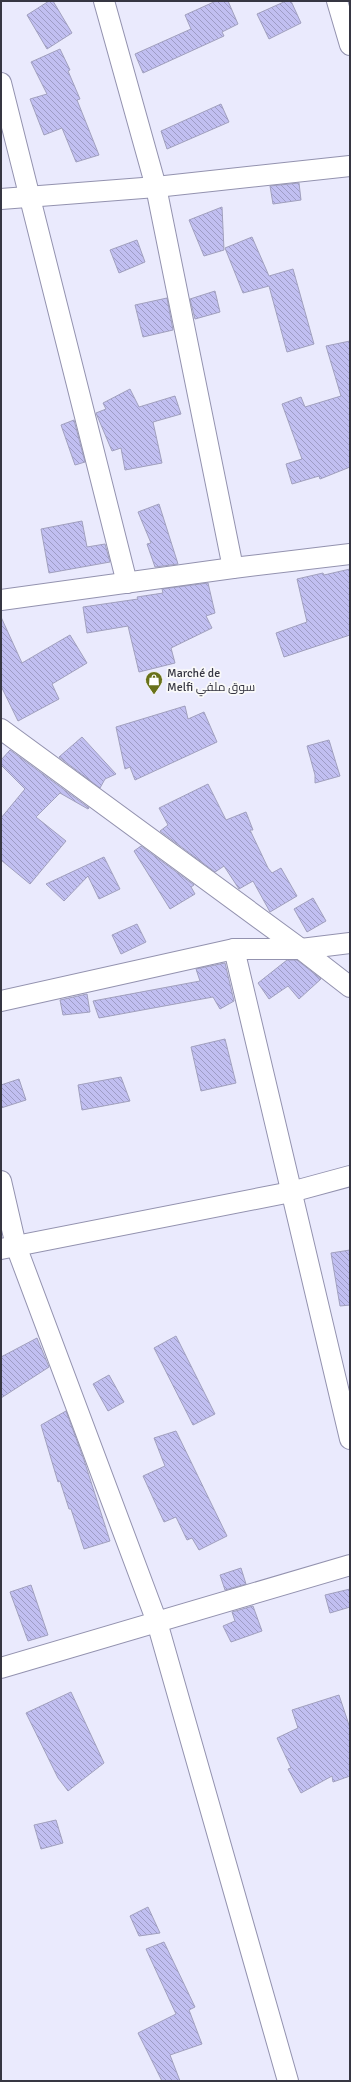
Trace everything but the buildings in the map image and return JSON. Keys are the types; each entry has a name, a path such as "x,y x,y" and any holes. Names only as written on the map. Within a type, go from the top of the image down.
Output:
{"street":[{"path":"104,1 156,187 233,568"},
{"path":"338,1 350,45"},
{"path":"1,83 127,583"},
{"path":"1,199 156,187 350,166"},
{"path":"1,600 233,568 350,554"},
{"path":"1,729 302,949 350,987"},
{"path":"1,1001 234,949 302,949 350,943"},
{"path":"234,949 350,1439"},
{"path":"8,1247 291,1192 350,1176"},
{"path":"1,1181 8,1247 157,1622 288,2081"},
{"path":"1,1668 350,1566"}],"place":[{"name":"Marché de Melfi سوق ملفي","path":"154,695"}]}
